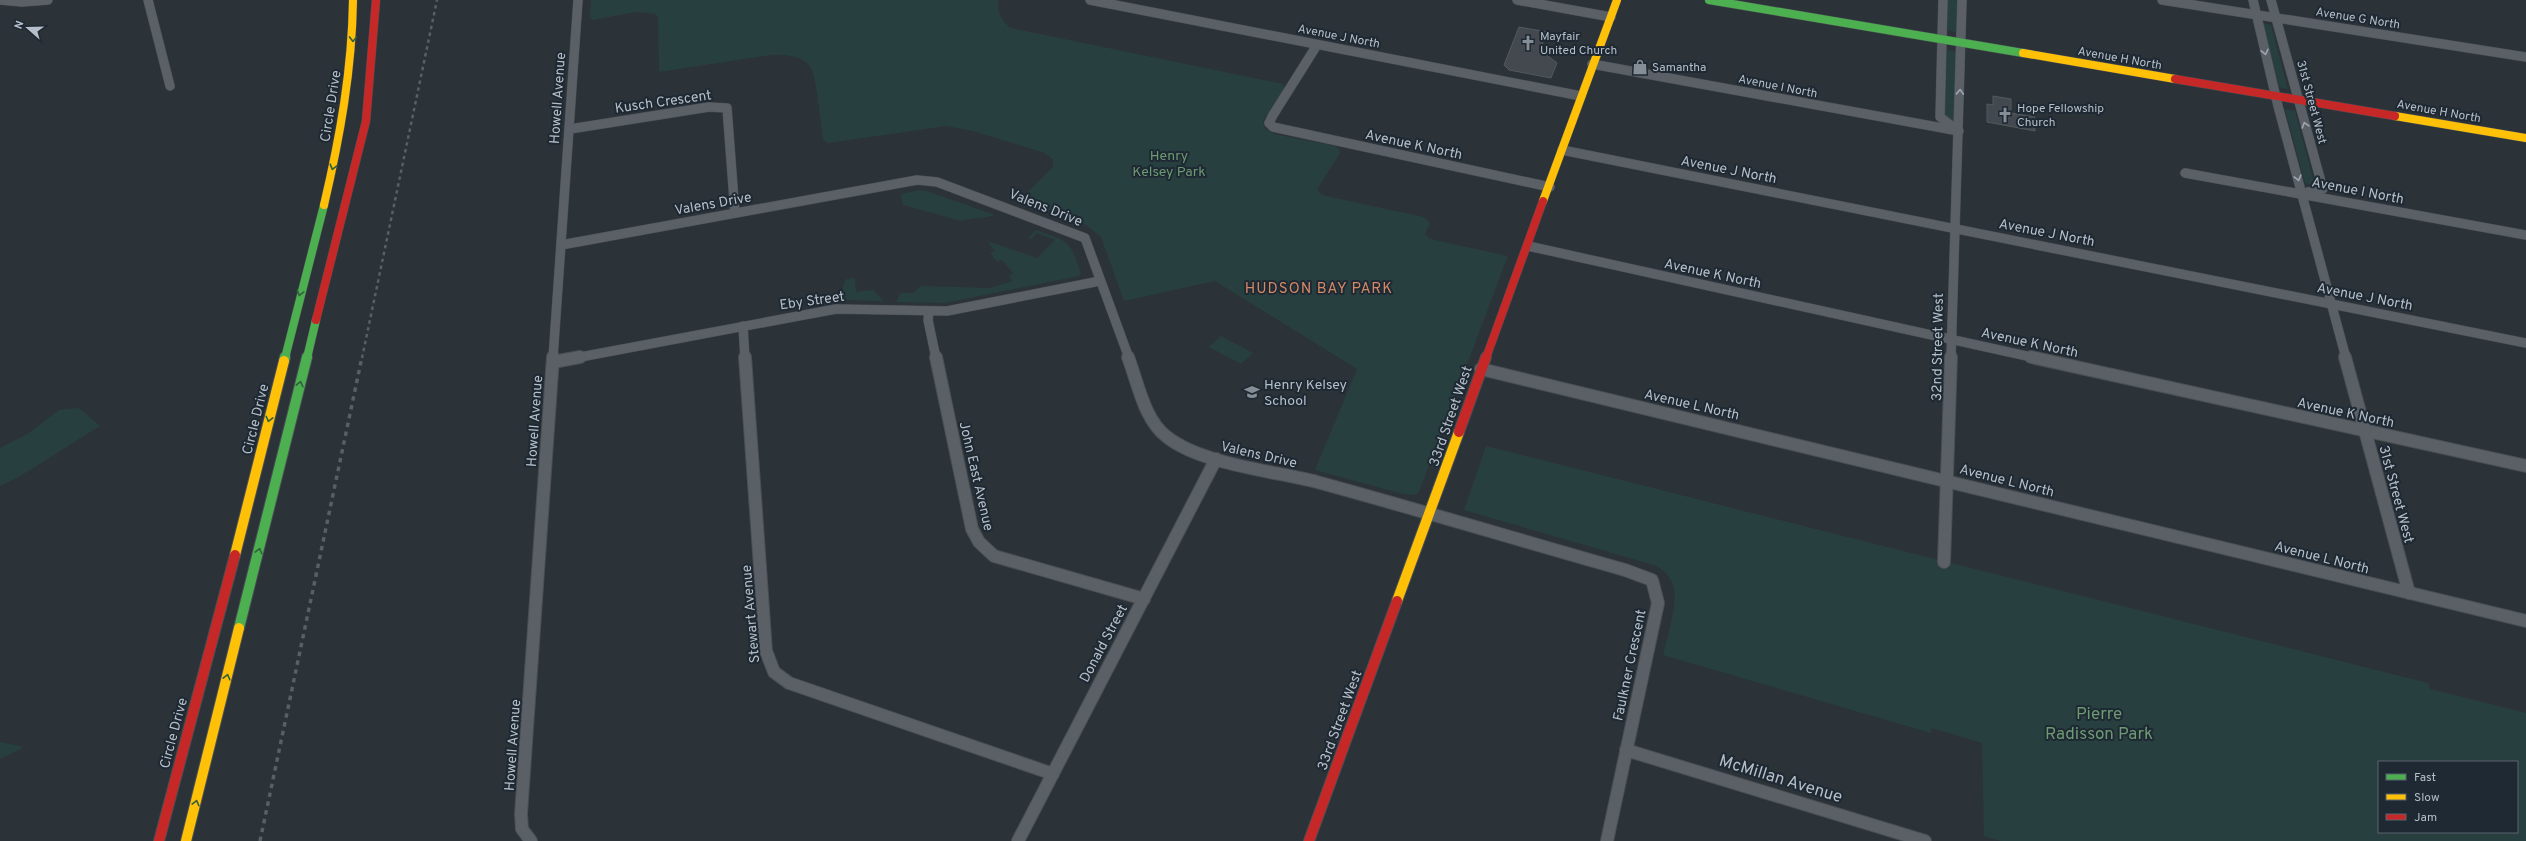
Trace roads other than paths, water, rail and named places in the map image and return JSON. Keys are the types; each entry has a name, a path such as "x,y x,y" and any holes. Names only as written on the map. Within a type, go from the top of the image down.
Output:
{"main road":[{"name":"Circle Drive","path":"159,841 238,542 337,154 353,45 353,0"},
{"path":"186,841 366,121 376,0"},
{"name":"33rd Street West","path":"1310,841 1401,588 1431,514 1481,369 1550,187 1592,64 1617,0"},
{"name":"Avenue H North","path":"1710,0 2526,138"}],"street":[{"path":"0,0 22,2 48,0"},
{"path":"148,0 170,86"},
{"name":"Howell Avenue","path":"531,841 522,829 521,814 578,0"},
{"path":"1517,0 1611,17"},
{"path":"1943,0 1940,117 1959,131"},
{"name":"32nd Street West","path":"1944,562 1962,43 1962,0"},
{"name":"Avenue G North","path":"2162,0 2526,57"},
{"name":"31st Street West","path":"2252,0 2275,96 2409,593"},
{"name":"31st Street West","path":"2271,0 2323,189 2302,193"},
{"name":"Avenue J North","path":"1091,1 1581,96"},
{"name":"Avenue K North","path":"1317,45 1273,115 1269,123 1273,127 1550,187"},
{"name":"Avenue I North","path":"1592,64 1959,131"},
{"name":"Kusch Crescent","path":"570,129 709,107 727,108 735,213"},
{"name":"Avenue J North","path":"1562,150 2526,343"},
{"name":"Avenue I North","path":"2185,173 2302,193 2526,235"},
{"name":"Valens Drive","path":"561,245 917,180 937,182 1079,234 1085,238 1152,422 1164,436 1173,442 1216,459 1316,482 1431,514"},
{"name":"Avenue K North","path":"1528,246 2526,466"},
{"name":"Eby Street","path":"553,362 836,309 929,312 947,311 1100,281"},
{"name":"John East Avenue","path":"929,312 928,320 969,515 978,542 984,550 994,556 1144,599"},
{"name":"Stewart Avenue","path":"743,326 766,644 770,670 778,678 789,683 1053,774"},
{"name":"Avenue L North","path":"1481,369 1947,480 2526,621"},
{"name":"Donald Street","path":"1018,841 1216,459"},
{"name":"Faulkner Crescent","path":"1431,514 1625,570 1652,580 1658,603 1607,841"},
{"name":"McMillan Avenue","path":"1626,750 1925,841"}],"railway":[{"path":"362,358 437,0"},
{"path":"260,841 362,357"}],"place":[{"name":"Mayfair United Church","path":"1528,43"},
{"name":"Samantha","path":"1640,67"},
{"name":"Hope Fellowship Church","path":"2005,115"},
{"name":"Henry Kelsey School","path":"1252,392"}],"district":[{"name":"HUDSON BAY PARK","path":"1319,288"}],"park label":[{"name":"Henry Kelsey Park","path":"1169,164"},
{"name":"Pierre Radisson Park","path":"2099,723"}]}
